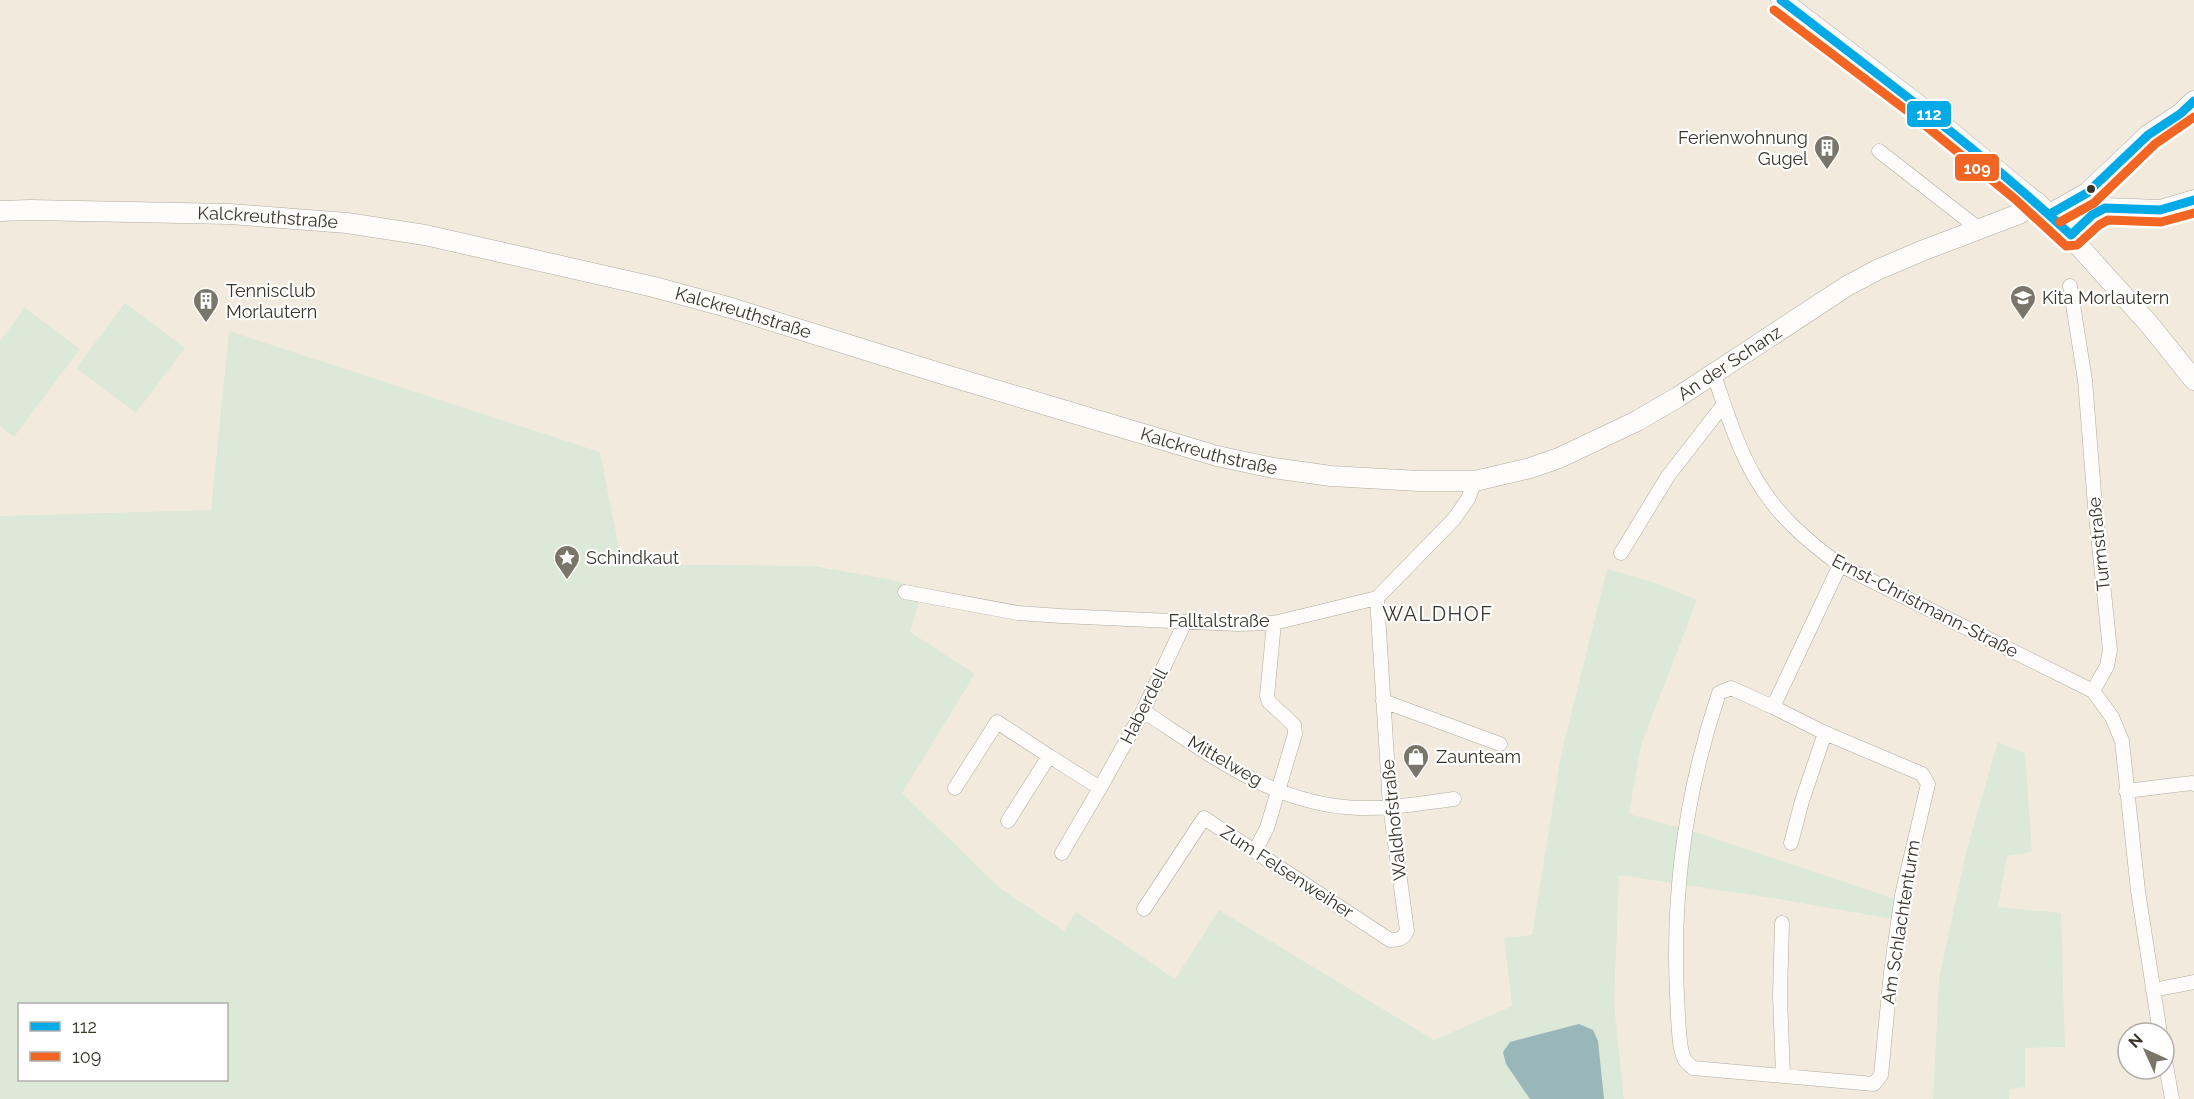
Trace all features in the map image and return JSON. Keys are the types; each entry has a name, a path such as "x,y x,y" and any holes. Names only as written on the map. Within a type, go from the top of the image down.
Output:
{"street":[{"path":"1781,0 1917,104 2044,208 2071,235 2149,324 2194,380"},
{"name":"An der Schanz","path":"1475,481 1530,468 1559,458 1637,420 1714,375 1847,286 1877,270 2019,214 2087,193 2148,135 2192,106"},
{"path":"1879,151 1979,229"},
{"path":"2087,193 2099,211"},
{"path":"2071,235 2099,211 2111,207 2142,211 2160,210 2194,200"},
{"name":"Kalckreuthstraße","path":"0,211 230,214 347,223 425,235 654,286 1217,456 1273,468 1359,479 1475,481"},
{"name":"Turmstraße","path":"2070,286 2085,380 2110,650 2107,666 2093,691"},
{"name":"Ernst-Christmann-Straße","path":"1714,375 1743,453 1756,479 1773,504 1814,547 1840,566 2093,691"},
{"path":"1621,553 1668,476 1724,404"},
{"path":"1377,598 1454,519 1468,499 1475,481"},
{"path":"1773,707 1840,566"},
{"name":"Falltalstraße","path":"905,592 1018,613 1185,622 1274,623 1377,598"},
{"name":"Waldhofstraße","path":"1377,598 1390,806 1407,931 1404,938"},
{"name":"Haberdell","path":"1062,853 1143,711 1185,622"},
{"path":"1255,851 1267,828 1294,734 1294,726 1269,702 1267,696 1274,623"},
{"name":"Am Schlachtenturm","path":"1731,688 1825,733 1922,774 1928,784 1902,895 1891,972 1881,1075 1874,1084 1693,1068 1684,1058 1679,1026 1676,925 1679,870 1692,790 1704,740 1719,693 1731,688"},
{"path":"2093,691 2112,717 2122,741 2138,891 2158,1021"},
{"path":"1383,701 1500,744"},
{"name":"Mittelweg","path":"1143,711 1250,780 1309,802 1358,808 1454,800"},
{"path":"955,788 997,722 1100,788"},
{"path":"1791,843 1814,762 1825,733"},
{"path":"1008,821 1049,756"},
{"path":"2127,791 2194,784"},
{"name":"Zum Felsenweiher","path":"1144,909 1204,818 1390,940 1404,938"},
{"path":"1782,923 1780,995 1783,1077"},
{"path":"2153,990 2194,982"},
{"path":"2169,1081 2172,1099"}],"green space":[{"path":"125,303 185,348 136,413 76,368"},
{"path":"25,308 80,349 14,437 0,426 0,341"},
{"path":"229,331 600,452 622,564 813,566 893,580 923,590 910,632 975,674 902,793 1001,889 1064,931 1076,912 1175,979 1219,910 1434,1040 1512,1006 1504,938 1532,935 1561,755 1607,569 1656,583 1697,600 1641,745 1629,814 1695,832 1895,899 1892,919 1619,875 1614,1004 1624,1099 0,1099 0,516 211,510"},
{"path":"1998,742 2025,753 2032,852 2007,856 1998,907 2061,913 2065,1047 2025,1048 2025,1087 2010,1089 2009,1099 1933,1099 1939,979 1966,852"}],"water":[{"path":"1579,1024 1593,1030 1598,1041 1604,1099 1530,1099 1506,1064 1503,1052 1510,1042"}],"transit line":[{"name":"112","path":"1781,0 1965,143 2071,235"},
{"name":"109","path":"1774,10 1910,113 2015,199 2066,246 2077,245 2108,220 2161,222 2194,213"},
{"name":"112","path":"2050,214 2087,193 2148,135 2180,114 2194,101"},
{"name":"109","path":"2060,222 2094,203 2155,144 2194,117"},
{"name":"112","path":"2071,235 2092,215 2105,208 2160,210 2194,200"}],"place":[{"name":"Ferienwohnung Gugel","path":"1827,171"},
{"name":"Kita Morlautern","path":"2023,321"},
{"name":"Tennisclub Morlautern","path":"206,324"},
{"name":"Schindkaut","path":"567,581"},
{"name":"Zaunteam","path":"1416,780"}],"district":[{"name":"WALDHOF","path":"1438,614"}]}
